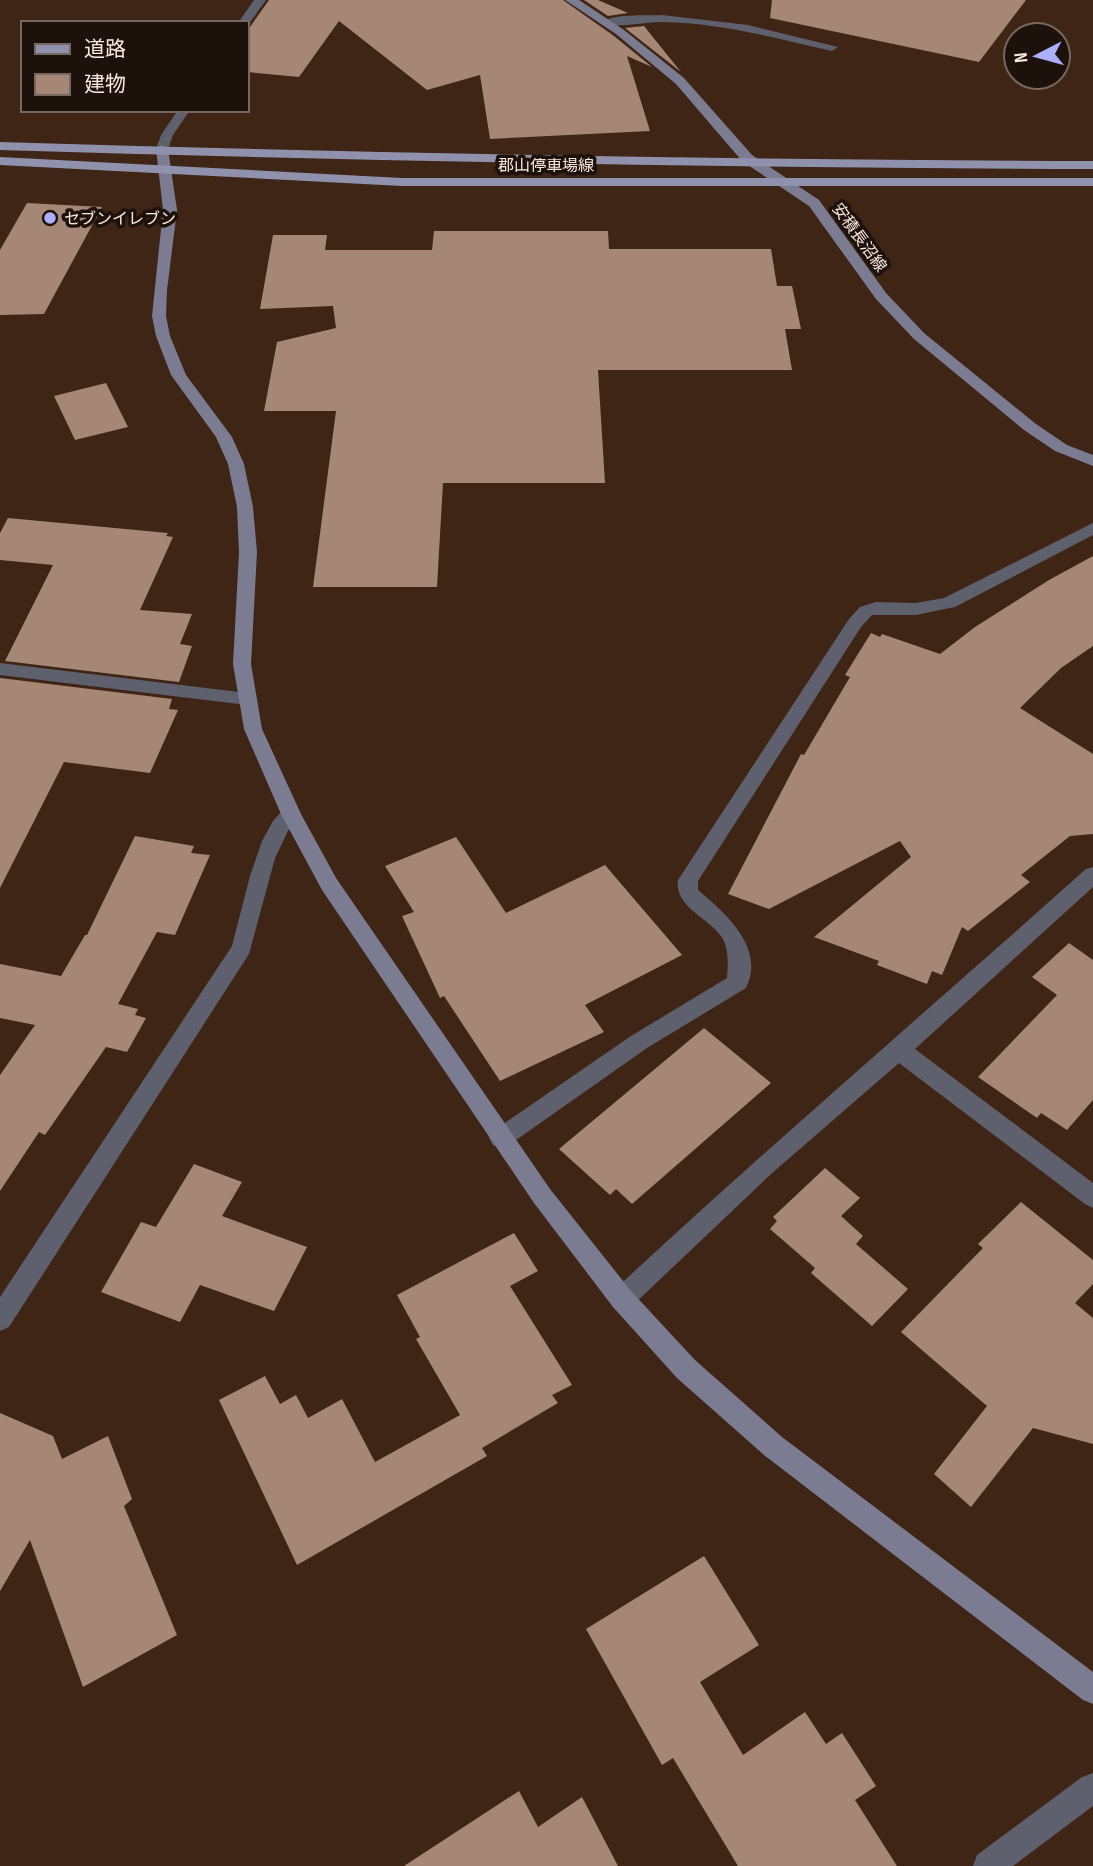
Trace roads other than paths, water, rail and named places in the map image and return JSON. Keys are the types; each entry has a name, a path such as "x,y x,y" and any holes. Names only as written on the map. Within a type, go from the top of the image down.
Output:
{"main road":[{"name":"郡山停車場線","path":"0,146 402,182 1093,182"},
{"name":"郡山停車場線","path":"0,161 373,157 757,164 1093,165"}],"street":[{"path":"245,21 260,0"},
{"name":"安積長沼線","path":"571,0 680,81 733,144 814,203 881,296 919,336 1030,426 1062,447 1093,461"},
{"path":"605,23 658,19 726,25 832,47"},
{"path":"183,112 167,135 163,159 170,210 159,316 163,336 179,375 224,437 236,464 245,507 247,575 242,664 253,729 290,814 329,884 542,1196 622,1299 686,1369 773,1446 1093,1690"},
{"path":"501,1138 639,1042 738,982 740,956 737,943 727,928 690,895 688,880 855,623 866,611 876,608 916,609 949,603 1093,528"},
{"path":"0,669 247,699"},
{"path":"0,1319 242,948 251,922 267,851 276,831 290,814"},
{"path":"622,1299 763,1167 1090,884"},
{"path":"900,1050 1093,1197"},
{"path":"988,1866 1093,1788"}],"place":[{"name":"セブンイレブン","path":"50,218"}]}
